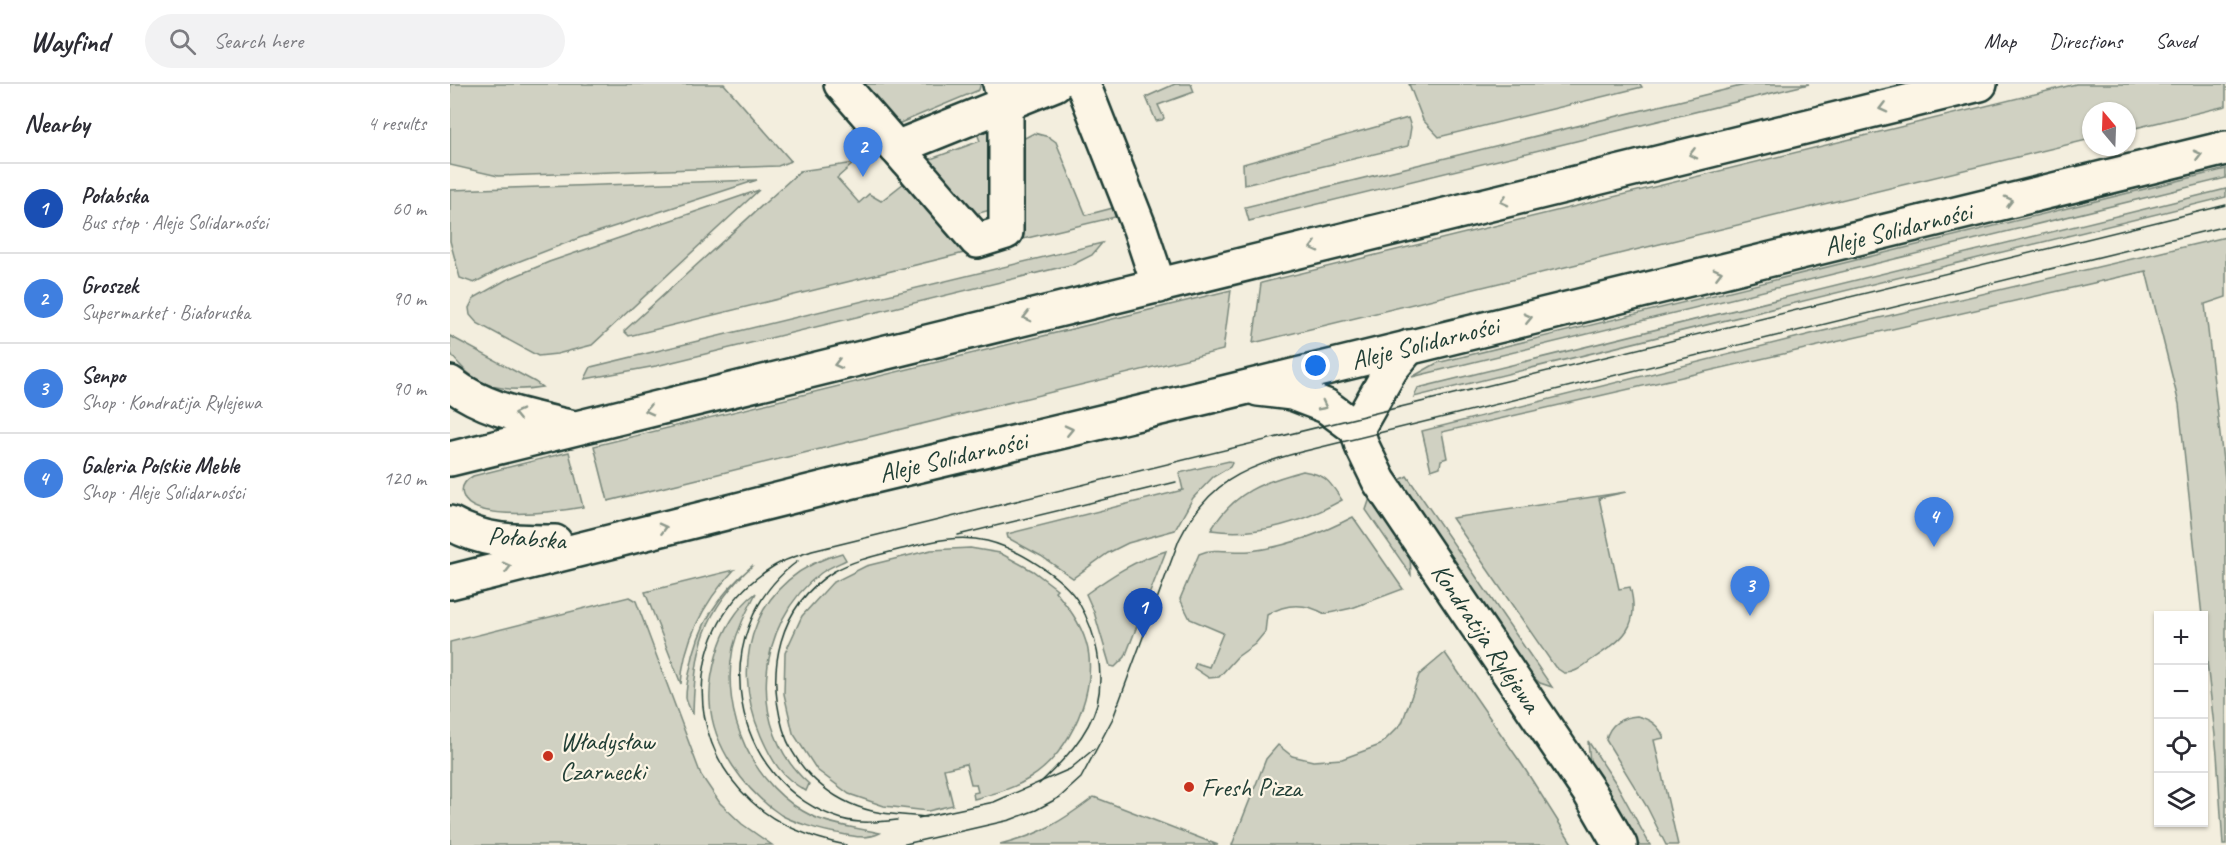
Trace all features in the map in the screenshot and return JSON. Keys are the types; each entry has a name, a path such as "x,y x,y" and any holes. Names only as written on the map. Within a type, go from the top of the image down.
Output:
{"street":[{"path":"841,84 976,241 1006,232 1003,94"},
{"path":"896,148 1003,94 1055,84"},
{"path":"1083,84 1140,229 1159,286"},
{"path":"450,459 1980,84"},
{"name":"Aleje Solidarności","path":"450,582 849,482 2226,148"},
{"path":"1247,387 1300,396 1326,406 1357,429 1391,369 1409,347"},
{"path":"450,382 472,398 501,410 575,428"},
{"name":"Kondratija Rylejewa","path":"1357,429 1362,446 1379,481 1590,793 1620,845"},
{"name":"Połabska","path":"450,523 478,536 507,543 606,542"}],"shaded area":[{"path":"450,84 724,84 791,161 778,166 498,176 450,165"},
{"path":"856,84 980,84 980,86 979,90 893,126"},
{"path":"1175,84 1191,84 1194,92 1158,105 1164,118 1156,121 1146,97"},
{"path":"1409,84 1640,84 1642,87 1439,137 1423,120"},
{"path":"1749,84 1809,84 1249,221 1245,207"},
{"path":"2076,84 2226,84 2226,106 2136,128 2136,102 2082,102 2082,141 1253,343 1261,283"},
{"path":"1408,118 1411,127 1408,146 1244,185 1243,164"},
{"path":"991,126 994,209 972,215 925,161 980,141 975,128"},
{"path":"1034,133 1049,137 1056,142 1086,215 1113,208 1115,217 1019,240 1021,140"},
{"path":"854,163 837,178 859,203 869,194 881,201 904,183 968,252 629,336 624,331 800,171"},
{"path":"2226,169 2226,178 1412,377 1437,363"},
{"path":"757,180 579,238 502,268 474,283 460,278 450,241 450,190"},
{"path":"2226,189 2226,197 1414,397 1418,388"},
{"path":"759,190 592,345 557,354 538,356 477,323 470,315 469,308 474,298 506,280 549,262"},
{"path":"2226,237 2226,297 2205,304 2226,487 2226,845 2223,845 2217,754 2208,671 2208,611 2201,611 2179,404 2146,271 1442,432 1447,458 1441,460 1440,467 1431,470 1422,431 1819,332"},
{"path":"1102,243 1092,255 1074,264 656,366 585,379 591,367"},
{"path":"1231,290 1223,350 608,501 594,446"},
{"path":"450,336 542,387 508,389 478,380 453,356 450,350"},
{"path":"569,452 583,507 537,513 499,513 482,510 470,504 463,495 464,484 473,476"},
{"path":"1229,461 1232,463 1230,467 1213,477 1193,498 1175,530 1128,543 1108,553 1073,578 1041,556 1008,538 1007,534 1183,490 1179,473"},
{"path":"1303,471 1327,480 1342,500 1295,521 1262,530 1228,532 1211,530 1229,506 1250,490"},
{"path":"1407,476 1552,687 1540,683 1532,676 1398,481"},
{"path":"1626,492 1599,498 1619,589 1630,587 1633,601 1631,622 1621,638 1613,645 1579,669 1564,673 1555,667 1452,518"},
{"path":"1370,498 1410,556 1411,575 1366,510"},
{"path":"1353,517 1403,589 1352,608 1325,614 1303,606 1281,608 1267,615 1265,632 1219,677 1209,678 1194,668 1196,663 1209,667 1223,633 1190,619 1180,599 1199,554 1211,551 1250,551 1290,543"},
{"path":"970,548 1000,553 1033,571 1057,589 1055,591 1080,628 1086,642 1089,660 1089,679 1078,718 1058,753 1044,767 1030,778 1003,791 974,799 973,793 978,792 976,784 971,784 966,764 944,769 953,805 928,811 884,806 849,794 817,770 793,733 784,694 785,653 802,616 832,583 866,566 931,550"},
{"path":"1166,551 1125,657 1115,667 1110,666 1094,612 1086,594 1124,569"},
{"path":"842,553 846,560 821,573 799,594 782,619 772,647 767,677 768,706 775,735 789,761 809,784 806,791 797,786 778,768 761,736 751,707 747,678 749,650 757,624 770,600 789,580 813,564"},
{"path":"753,565 723,599 705,633 696,671 693,715 686,695 698,638 720,599 741,576"},
{"path":"734,570 713,595 697,622 686,652 681,684 645,592"},
{"path":"756,593 735,641 730,673 731,698 745,746 773,788 792,804 822,820 880,833 864,837 848,835 808,826 781,815 743,780 724,751 712,719 710,684 712,671 727,628 737,612"},
{"path":"629,597 636,601 701,775 720,803 742,824 772,845 450,845 450,642"},
{"path":"1445,653 1523,766 1573,845 1232,845 1266,759 1278,745 1292,756 1313,761 1342,759 1380,745 1402,723 1419,675"},
{"path":"1637,716 1654,723 1664,738 1654,740 1678,845 1666,845 1647,807 1606,740 1610,730 1617,722"},
{"path":"1588,741 1617,785 1650,845 1639,845 1590,762"},
{"path":"1094,797 1218,845 1000,845 1027,837 1050,826"}],"tram line":[{"path":"846,845 796,830 761,810 751,801 728,774 712,743 704,710 703,678 710,645 724,615 745,588 783,561 812,551 2226,205"},
{"path":"901,845 1010,820 1060,797 1081,778 1113,718 1179,540 1190,521 1214,492 1228,481 1261,464 1301,452 2226,226"},
{"path":"958,535 1176,482"},
{"path":"926,817 872,811 842,800 817,782 796,758 783,729 778,707 777,663 781,642 789,622 800,603 814,586 833,572 866,558 933,542 976,539 999,545 1025,557 1051,574 1072,593 1085,614 1097,652 1100,679 1097,704 1081,738 1039,784"},
{"path":"798,561 768,591 749,626 740,664 742,703 753,741 774,774 804,801 849,821 897,820"},
{"path":"918,818 994,802 1070,769 1094,749"}],"place":[{"name":"Groszek","path":"863,177"},
{"name":"Galeria Polskie Meble","path":"1934,547"},
{"name":"Senpo","path":"1750,616"},
{"name":"Połabska","path":"1143,638"},
{"name":"Władysław Czarnecki","path":"548,756"},
{"name":"Fresh Pizza","path":"1189,787"}]}
